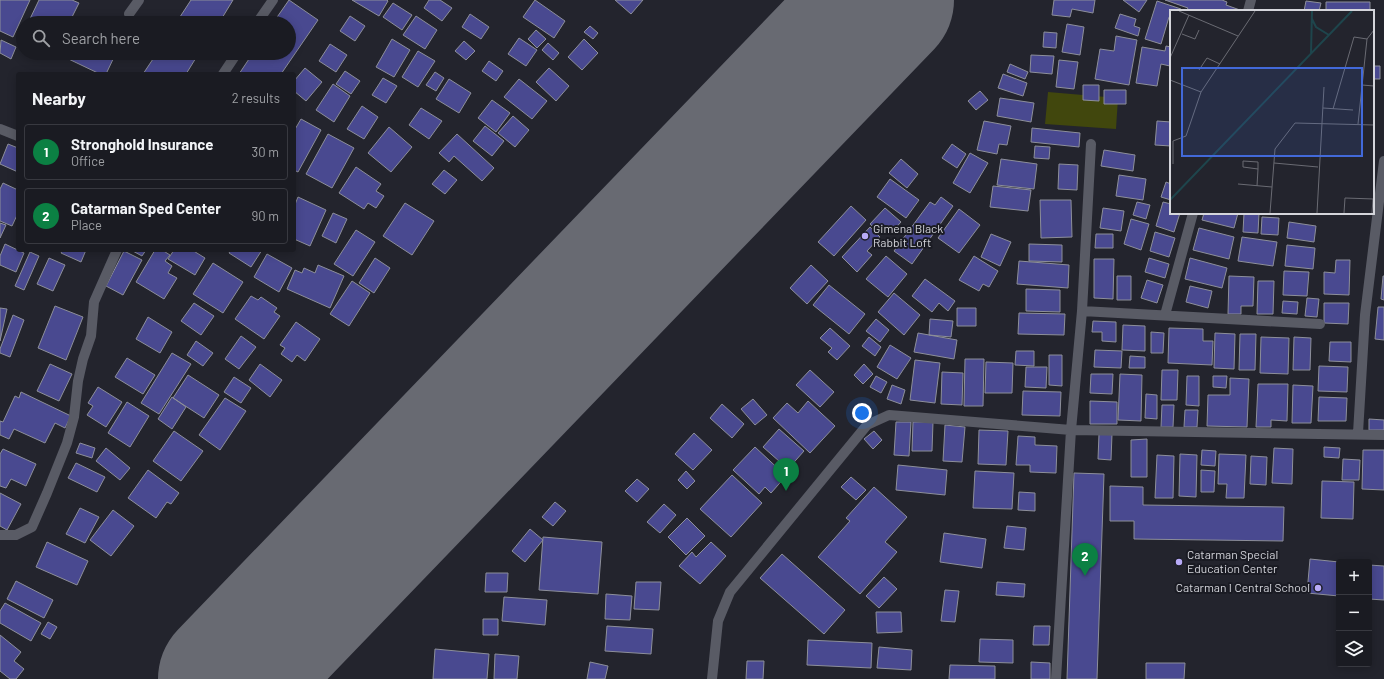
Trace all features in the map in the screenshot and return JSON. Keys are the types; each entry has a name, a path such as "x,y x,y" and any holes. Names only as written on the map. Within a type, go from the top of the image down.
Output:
{"street":[{"path":"129,14 139,0"},
{"path":"262,16 273,0"},
{"path":"1248,10 1251,0"},
{"path":"224,72 232,60"},
{"path":"0,129 16,135"},
{"path":"1056,679 1071,430 1082,311 1092,144"},
{"path":"1358,433 1365,315 1384,161"},
{"path":"1165,315 1193,214"},
{"path":"0,535 16,535 32,527 47,493 67,443 74,417 78,381 83,359 91,336 94,302 116,252"},
{"path":"1082,311 1320,324"},
{"path":"712,679 718,621 730,592 867,425 889,415 1071,430 1384,434"}],"green space":[{"path":"1048,92 1118,98 1116,129 1045,124"}],"building":[{"path":"0,0 30,0 23,16 16,16 16,30 13,37 0,31"},
{"path":"39,0 72,0 79,3 72,16 31,16"},
{"path":"191,0 233,0 223,16 181,16"},
{"path":"289,0 318,20 296,52 296,16 278,16"},
{"path":"352,0 387,0 388,1 379,16"},
{"path":"429,0 440,0 452,8 442,21 424,8"},
{"path":"535,0 565,21 554,38 523,17"},
{"path":"615,0 643,0 631,14"},
{"path":"1054,0 1095,0 1093,13 1072,9 1070,17 1052,15"},
{"path":"1123,0 1147,0 1139,12"},
{"path":"1165,0 1222,0 1227,2 1226,5 1240,10 1187,10 1188,8"},
{"path":"1157,1 1181,9 1170,10 1170,18 1161,44 1145,39"},
{"path":"1306,1 1321,3 1319,10 1304,10"},
{"path":"1326,2 1370,2 1370,10 1326,10"},
{"path":"393,3 412,15 402,30 383,17"},
{"path":"470,14 489,27 481,39 462,27"},
{"path":"1120,14 1136,19 1134,26 1140,28 1138,36 1115,28"},
{"path":"350,16 365,26 355,41 340,31"},
{"path":"416,16 437,30 425,49 403,35"},
{"path":"1067,24 1084,27 1080,55 1062,52"},
{"path":"590,26 598,33 593,39 584,32"},
{"path":"536,30 546,39 537,48 528,39"},
{"path":"1044,32 1057,33 1056,48 1043,47"},
{"path":"1116,36 1137,40 1129,85 1095,79 1100,49 1114,51"},
{"path":"519,38 537,50 526,66 508,54"},
{"path":"392,39 410,50 394,77 376,67"},
{"path":"584,39 598,53 582,70 568,57"},
{"path":"1,40 16,47 11,59 0,53"},
{"path":"464,41 475,51 466,60 455,51"},
{"path":"548,43 559,53 553,60 542,50"},
{"path":"330,44 347,55 336,72 319,61"},
{"path":"1166,46 1170,47 1170,66 1161,64 1157,86 1136,83 1142,47 1165,51"},
{"path":"418,51 435,61 418,87 402,77"},
{"path":"1031,55 1054,56 1052,74 1030,72"},
{"path":"71,60 113,60 107,72 96,72"},
{"path":"152,60 195,60 187,72 144,72"},
{"path":"248,60 291,60 282,72 240,72"},
{"path":"1059,60 1078,62 1074,89 1056,87"},
{"path":"489,61 503,71 496,81 482,71"},
{"path":"1010,64 1028,72 1025,79 1007,72"},
{"path":"1374,66 1380,66 1380,79 1374,79"},
{"path":"305,68 322,82 306,101 296,93 296,79"},
{"path":"549,68 569,86 556,101 536,82"},
{"path":"345,71 360,81 351,94 336,84"},
{"path":"435,72 444,78 436,91 426,85"},
{"path":"1003,74 1027,83 1023,96 998,88"},
{"path":"383,78 397,86 386,103 372,95"},
{"path":"449,79 471,93 459,113 436,99"},
{"path":"519,79 547,101 532,119 504,97"},
{"path":"333,84 350,96 334,122 316,110"},
{"path":"1083,85 1099,85 1099,101 1083,100"},
{"path":"1104,90 1126,90 1126,104 1104,104"},
{"path":"980,91 988,100 976,110 968,101"},
{"path":"1000,98 1034,103 1031,122 997,116"},
{"path":"492,100 510,113 496,132 478,118"},
{"path":"362,106 378,117 364,139 347,129"},
{"path":"421,108 442,121 429,139 409,125"},
{"path":"513,116 529,130 515,147 498,133"},
{"path":"301,119 321,130 298,172 296,171 296,128"},
{"path":"984,121 1011,126 1007,145 999,144 997,154 977,150"},
{"path":"1157,121 1170,122 1170,146 1155,145"},
{"path":"485,126 504,141 492,156 473,141"},
{"path":"389,127 412,147 391,172 368,153"},
{"path":"1032,128 1080,133 1079,147 1031,142"},
{"path":"328,134 354,148 332,188 306,174"},
{"path":"457,134 494,168 482,181 454,156 449,162 439,153"},
{"path":"8,144 16,147 16,171 0,164"},
{"path":"952,144 966,154 957,168 942,158"},
{"path":"1035,146 1050,147 1049,159 1034,158"},
{"path":"1104,150 1135,155 1133,171 1101,166"},
{"path":"970,153 988,163 970,193 953,183"},
{"path":"901,159 918,174 907,188 889,173"},
{"path":"1001,159 1037,164 1034,189 997,185"},
{"path":"1059,164 1078,165 1077,190 1058,189"},
{"path":"356,167 381,184 376,191 384,196 376,208 368,203 364,209 339,193"},
{"path":"444,170 457,180 445,194 432,184"},
{"path":"1119,175 1146,179 1143,200 1116,196"},
{"path":"890,179 919,200 906,218 877,197"},
{"path":"1166,182 1170,184 1170,200 1161,197"},
{"path":"3,183 16,189 16,217 12,226 0,221 0,189"},
{"path":"993,186 1031,190 1028,211 990,207"},
{"path":"298,197 326,210 310,246 296,240 296,202"},
{"path":"941,197 953,206 912,264 894,251 930,202 935,205"},
{"path":"1040,200 1071,200 1072,237 1041,238"},
{"path":"1137,202 1150,205 1146,219 1133,215"},
{"path":"1163,202 1170,204 1170,214 1180,214 1174,232 1156,226"},
{"path":"405,203 434,221 412,255 383,236"},
{"path":"851,206 866,220 834,256 818,242"},
{"path":"885,208 901,222 889,235 885,230 881,234 870,224"},
{"path":"1103,208 1124,211 1121,231 1100,228"},
{"path":"959,209 980,225 959,253 938,238"},
{"path":"333,213 347,219 336,243 322,236"},
{"path":"1204,214 1238,214 1234,228 1202,220"},
{"path":"1244,214 1259,214 1258,233 1243,232"},
{"path":"1262,217 1279,218 1278,235 1261,234"},
{"path":"1131,219 1149,224 1141,250 1124,244"},
{"path":"1289,222 1316,226 1314,242 1287,238"},
{"path":"0,223 6,225 0,238"},
{"path":"870,227 880,237 867,251 872,255 857,272 842,257"},
{"path":"1199,228 1234,237 1229,259 1193,250"},
{"path":"356,230 375,242 353,276 334,264"},
{"path":"1155,232 1175,238 1169,257 1150,251"},
{"path":"991,234 1011,242 1000,266 981,257"},
{"path":"1096,234 1113,234 1113,248 1095,248"},
{"path":"1242,237 1277,242 1273,266 1238,261"},
{"path":"5,244 16,249 16,252 24,253 16,272 0,265 0,256"},
{"path":"1029,244 1062,245 1062,262 1029,261"},
{"path":"1287,245 1315,248 1313,269 1285,266"},
{"path":"30,252 39,256 24,290 15,286"},
{"path":"62,252 85,252 81,262 61,253"},
{"path":"123,252 142,260 123,295 106,286"},
{"path":"135,252 145,252 142,256"},
{"path":"154,252 165,252 170,255 165,261 172,266 168,273 177,278 164,299 136,282"},
{"path":"173,252 195,252 205,258 195,275 168,259"},
{"path":"230,252 261,252 251,267 229,253"},
{"path":"267,254 292,268 279,292 254,277"},
{"path":"886,256 907,274 888,297 866,279"},
{"path":"974,256 998,271 989,287 983,284 979,291 959,280"},
{"path":"49,258 65,265 53,291 37,284"},
{"path":"375,258 390,268 374,293 359,283"},
{"path":"1149,258 1169,264 1165,278 1145,272"},
{"path":"1190,258 1227,268 1222,288 1185,279"},
{"path":"1094,259 1114,259 1113,299 1094,298"},
{"path":"1336,260 1350,260 1349,295 1324,294 1324,272 1335,273"},
{"path":"1019,261 1069,265 1068,288 1017,284"},
{"path":"213,263 243,282 223,313 193,294"},
{"path":"318,265 344,276 330,308 287,289 295,270 302,273 304,268 315,273"},
{"path":"811,265 828,281 807,304 790,288"},
{"path":"1284,271 1309,272 1307,296 1283,295"},
{"path":"1117,276 1131,276 1131,300 1117,300"},
{"path":"1229,276 1254,277 1253,306 1241,306 1241,314 1228,314"},
{"path":"1384,276 1384,300 1381,299"},
{"path":"925,279 955,301 948,311 939,303 932,312 912,296"},
{"path":"1147,280 1163,285 1157,303 1141,298"},
{"path":"352,281 370,293 349,326 330,314"},
{"path":"1258,281 1274,281 1273,314 1257,314"},
{"path":"829,285 865,314 849,334 813,305"},
{"path":"1190,286 1212,291 1208,308 1186,302"},
{"path":"1026,289 1060,290 1060,312 1026,311"},
{"path":"894,293 920,315 904,335 878,312"},
{"path":"251,296 258,300 261,297 277,308 274,312 280,316 264,339 235,319"},
{"path":"1307,298 1319,299 1317,317 1305,316"},
{"path":"1283,301 1298,302 1297,314 1282,313"},
{"path":"194,303 214,316 201,335 181,321"},
{"path":"1324,303 1349,303 1348,324 1324,323"},
{"path":"55,306 83,317 66,360 38,348"},
{"path":"1378,307 1384,307 1384,340 1375,339"},
{"path":"0,308 7,309 0,341"},
{"path":"957,308 976,308 976,326 957,326"},
{"path":"1019,313 1065,314 1064,335 1018,334"},
{"path":"13,315 24,320 10,357 0,353 0,349"},
{"path":"148,317 172,332 160,353 136,339"},
{"path":"876,319 889,330 880,342 866,331"},
{"path":"930,319 953,321 951,337 929,335"},
{"path":"1093,321 1116,322 1116,342 1102,341 1102,332 1092,332"},
{"path":"296,322 320,339 305,361 297,355 292,362 281,354 285,348 280,345"},
{"path":"1123,325 1145,326 1145,351 1122,350"},
{"path":"830,328 850,346 837,360 828,352 832,348 820,338"},
{"path":"1169,328 1203,329 1203,341 1213,341 1212,365 1168,363"},
{"path":"1151,332 1164,333 1163,353 1151,353"},
{"path":"918,333 957,340 954,359 914,352"},
{"path":"1215,333 1235,334 1234,369 1214,368"},
{"path":"1240,334 1256,334 1255,370 1239,370"},
{"path":"241,336 256,347 239,369 225,359"},
{"path":"869,337 881,347 875,356 862,346"},
{"path":"1261,337 1289,338 1288,374 1260,373"},
{"path":"1294,337 1311,338 1310,370 1293,370"},
{"path":"196,341 213,353 203,366 187,355"},
{"path":"1330,342 1351,342 1351,362 1329,361"},
{"path":"890,345 911,358 897,379 877,367"},
{"path":"1095,350 1122,351 1121,368 1094,367"},
{"path":"1016,351 1034,351 1034,366 1015,365"},
{"path":"172,353 191,364 159,414 141,403"},
{"path":"1049,355 1062,355 1062,386 1049,385"},
{"path":"1130,356 1145,357 1145,368 1129,368"},
{"path":"127,358 155,375 143,394 115,377"},
{"path":"965,359 984,359 983,406 964,406"},
{"path":"915,360 940,363 935,403 910,400"},
{"path":"986,362 1013,363 1012,393 985,393"},
{"path":"50,364 72,374 59,401 37,391"},
{"path":"260,364 282,380 270,397 249,380"},
{"path":"864,364 873,374 863,384 854,375"},
{"path":"1319,366 1348,367 1347,392 1318,391"},
{"path":"1026,367 1047,367 1046,388 1025,387"},
{"path":"810,370 834,392 820,407 796,385"},
{"path":"1162,370 1178,370 1177,400 1161,400"},
{"path":"942,372 963,373 962,405 941,404"},
{"path":"1091,374 1113,374 1112,394 1090,393"},
{"path":"1120,374 1142,375 1141,421 1118,420"},
{"path":"188,375 219,395 204,418 173,398"},
{"path":"876,376 887,382 881,393 870,387"},
{"path":"1187,376 1199,376 1199,406 1186,405"},
{"path":"1213,376 1227,376 1226,388 1213,387"},
{"path":"234,377 251,388 241,403 224,392"},
{"path":"1230,378 1249,379 1247,427 1207,426 1208,395 1230,395"},
{"path":"1258,384 1288,384 1287,421 1271,420 1271,427 1256,427"},
{"path":"892,385 905,390 901,404 887,399"},
{"path":"1293,385 1313,386 1311,423 1292,423"},
{"path":"98,387 122,402 106,427 87,415 93,406 88,403"},
{"path":"1023,391 1061,392 1060,416 1022,415"},
{"path":"21,392 71,416 65,428 55,423 45,443 14,429 9,439 0,435 0,421 3,422 15,396 19,398"},
{"path":"1146,394 1157,395 1157,419 1145,418"},
{"path":"172,397 186,407 172,429 158,419"},
{"path":"1319,397 1347,398 1346,421 1318,421"},
{"path":"225,398 246,411 220,450 199,435"},
{"path":"753,399 767,415 755,425 741,409"},
{"path":"808,401 835,426 810,453 773,418 787,403 798,413"},
{"path":"1090,401 1117,402 1117,424 1090,424"},
{"path":"127,402 149,416 130,447 108,433"},
{"path":"722,404 744,424 732,438 710,418"},
{"path":"1162,405 1174,405 1173,427 1161,427"},
{"path":"1185,410 1198,410 1197,427 1184,427"},
{"path":"1369,419 1384,420 1384,430 1369,430"},
{"path":"896,422 911,422 909,456 894,455"},
{"path":"913,422 933,422 932,451 912,451"},
{"path":"945,425 965,427 962,462 943,461"},
{"path":"779,429 804,451 788,469 763,447"},
{"path":"979,430 1008,431 1006,465 978,464"},
{"path":"174,431 203,451 181,481 153,461"},
{"path":"874,431 882,440 873,449 864,439"},
{"path":"694,433 712,450 693,470 675,454"},
{"path":"1099,434 1112,434 1111,460 1098,459"},
{"path":"1018,436 1035,437 1035,445 1057,446 1056,473 1030,472 1030,465 1016,465"},
{"path":"1147,439 1147,477 1131,477 1131,440"},
{"path":"80,443 95,448 92,458 76,453"},
{"path":"755,447 786,476 771,493 765,487 759,494 733,470"},
{"path":"1324,447 1340,448 1339,458 1324,457"},
{"path":"106,448 130,468 120,480 96,461"},
{"path":"1274,448 1293,449 1292,484 1272,483"},
{"path":"3,449 36,464 26,486 11,479 6,488 0,486 0,454"},
{"path":"1202,450 1216,451 1215,466 1201,465"},
{"path":"1363,450 1384,450 1384,490 1362,489"},
{"path":"1180,454 1197,455 1196,497 1179,496"},
{"path":"1219,454 1246,455 1244,498 1226,498 1227,484 1218,484"},
{"path":"1157,455 1174,456 1173,498 1155,498"},
{"path":"1251,456 1267,457 1266,485 1250,484"},
{"path":"1343,459 1360,460 1359,480 1342,480"},
{"path":"76,463 105,477 97,492 68,478"},
{"path":"898,465 947,470 945,495 896,490"},
{"path":"148,470 179,493 171,504 167,502 156,518 128,498"},
{"path":"1201,470 1215,471 1214,492 1201,492"},
{"path":"686,471 695,481 687,489 678,480"},
{"path":"975,471 1014,473 1012,509 973,508"},
{"path":"1074,473 1104,474 1097,679 1067,679"},
{"path":"732,475 762,503 731,537 700,509"},
{"path":"851,477 866,490 856,500 841,487"},
{"path":"637,479 649,489 637,502 625,491"},
{"path":"1322,481 1354,482 1353,519 1321,518"},
{"path":"1110,486 1143,487 1143,505 1284,507 1283,541 1134,539 1134,521 1110,521"},
{"path":"874,487 907,517 885,542 897,552 860,594 818,557 850,521 846,518"},
{"path":"1019,492 1035,493 1035,511 1018,510"},
{"path":"0,493 21,504 7,530 0,526"},
{"path":"555,502 566,511 553,526 542,517"},
{"path":"664,504 676,515 660,533 647,522"},
{"path":"80,508 99,517 85,543 66,534"},
{"path":"113,510 134,526 111,556 90,540"},
{"path":"687,518 705,536 686,555 668,537"},
{"path":"1007,526 1026,528 1024,550 1004,548"},
{"path":"530,529 543,540 525,562 512,551"},
{"path":"944,533 986,539 982,568 940,562"},
{"path":"543,537 602,542 598,594 539,590"},
{"path":"47,542 88,561 77,585 36,567"},
{"path":"711,542 726,556 700,584 679,566 692,552 696,557"},
{"path":"782,554 845,610 824,634 760,578"},
{"path":"1310,559 1336,562 1336,596 1307,593"},
{"path":"1372,565 1384,566 1384,600 1372,599"},
{"path":"486,573 508,573 507,592 485,592"},
{"path":"884,577 897,589 879,608 866,596"},
{"path":"16,581 53,600 44,618 7,599"},
{"path":"636,582 661,582 659,610 634,609"},
{"path":"997,582 1025,584 1024,597 996,595"},
{"path":"945,590 959,591 955,622 941,621"},
{"path":"606,594 632,596 630,620 605,619"},
{"path":"504,597 547,600 545,625 502,621"},
{"path":"5,603 41,623 31,641 0,623 0,611"},
{"path":"876,612 901,612 902,632 877,633"},
{"path":"483,619 498,619 498,635 483,635"},
{"path":"48,622 57,627 50,639 41,634"},
{"path":"607,626 653,629 651,654 605,651"},
{"path":"1034,626 1050,626 1049,645 1033,645"},
{"path":"0,635 21,652 14,661 24,669 16,679 10,679 0,671"},
{"path":"980,639 1013,640 1013,663 979,662"},
{"path":"808,640 872,643 871,668 807,665"},
{"path":"879,647 912,650 911,670 877,668"},
{"path":"435,649 489,654 487,679 433,679"},
{"path":"495,654 519,656 517,679 494,679"},
{"path":"747,661 764,661 763,679 746,679"},
{"path":"590,662 608,666 605,679 587,679"},
{"path":"1031,662 1050,663 1050,679 1031,679"},
{"path":"1146,663 1185,663 1184,679 1146,679"},
{"path":"950,665 995,666 995,679 949,679"}],"runway":[{"path":"229,679 883,0"}],"place":[{"name":"Gimena Black Rabbit Loft","path":"865,236"},
{"name":"Stronghold Insurance","path":"786,491"},
{"name":"Catarman Special Education Center","path":"1179,562"},
{"name":"Catarman Sped Center","path":"1085,576"},
{"name":"Catarman I Central School","path":"1318,588"}]}
